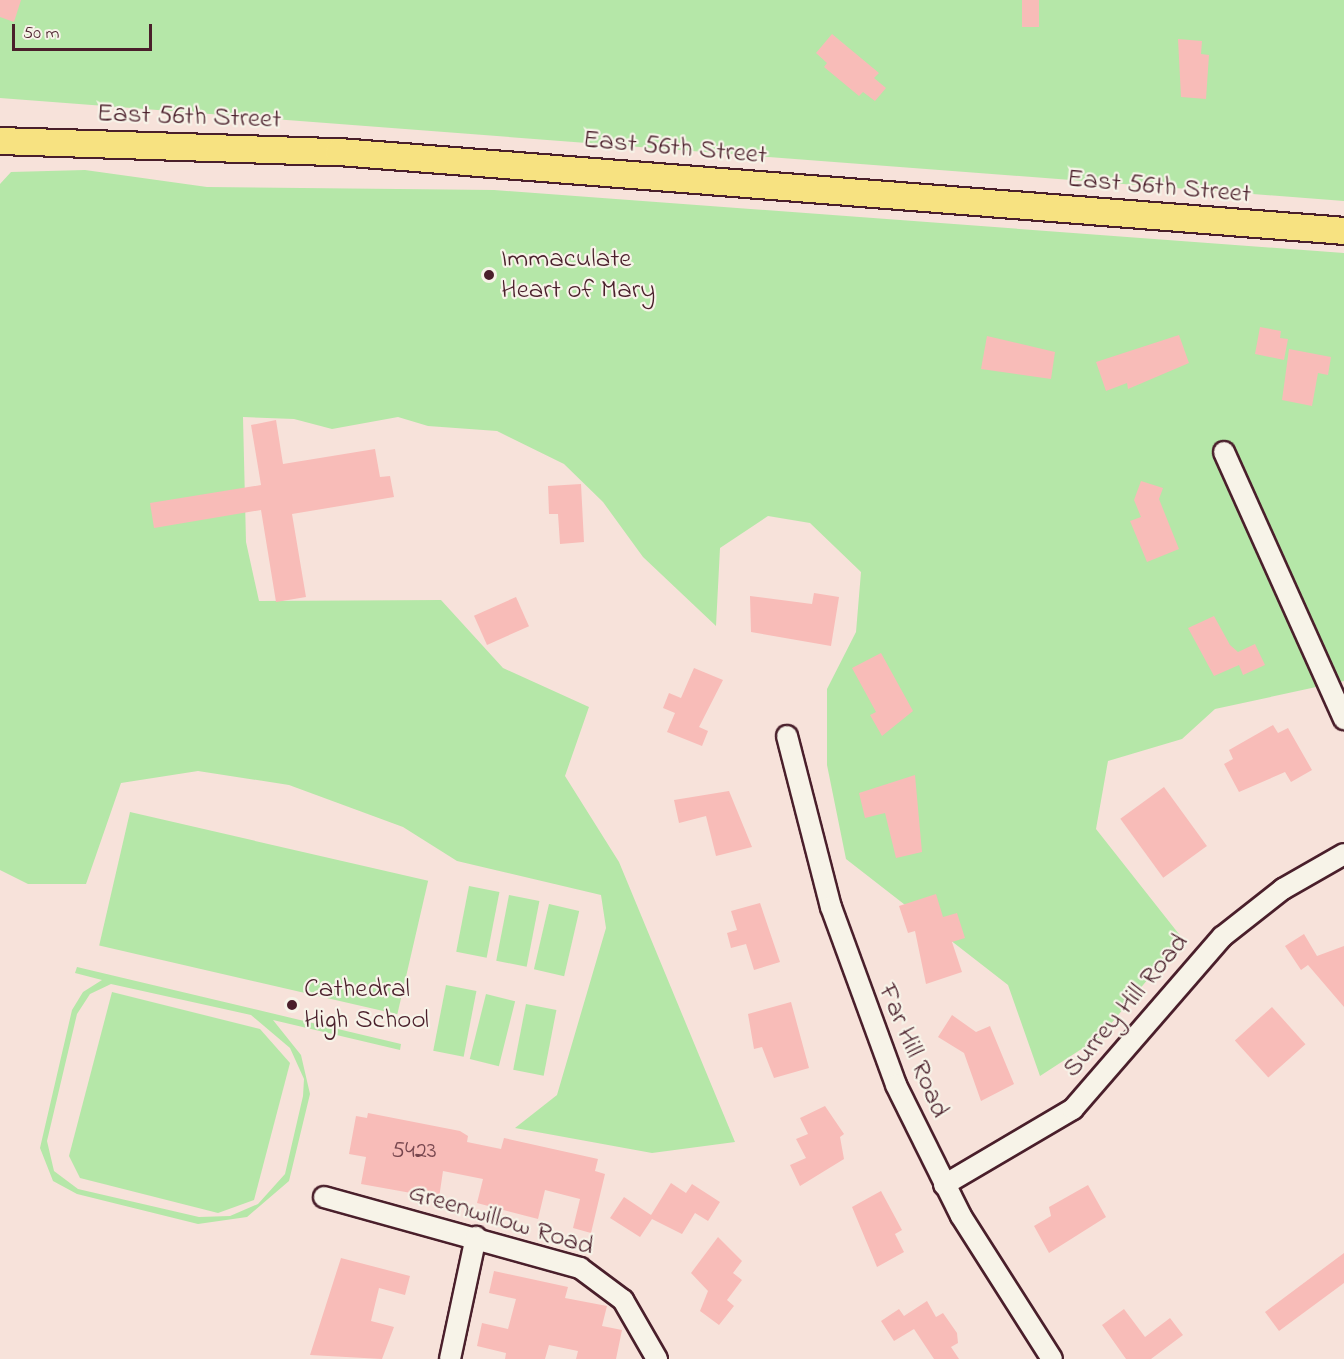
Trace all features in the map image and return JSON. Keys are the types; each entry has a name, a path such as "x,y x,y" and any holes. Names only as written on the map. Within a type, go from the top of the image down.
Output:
{"main road":[{"name":"East 56th Street","path":"0,141 339,152 1344,231"}],"street":[{"path":"1224,452 1344,719"},
{"name":"Far Hill Road","path":"788,736 857,986 944,1185 1052,1359"},
{"name":"Surrey Hill Road","path":"944,1185 1074,1108 1222,937 1282,889 1344,854"},
{"name":"Greenwillow Road","path":"324,1197 476,1237 580,1268 603,1282 639,1323 657,1359"},
{"path":"450,1359 476,1237"}],"green space":[{"path":"0,0 1344,0 1344,201 0,98"},
{"path":"85,170 207,187 494,190 1344,253 1344,681 1215,709 1182,739 1108,761 1096,829 1182,938 1100,1037 1040,1076 1008,985 846,859 827,765 827,689 856,632 861,572 810,523 768,516 720,548 716,626 643,557 603,502 564,464 497,431 428,426 398,417 332,429 294,419 243,417 246,542 259,601 441,600 503,668 589,707 565,776 619,862 735,1142 652,1153 515,1128 557,1095 606,928 601,895 457,861 403,827 289,785 198,771 121,783 86,884 28,884 0,870 0,184 11,172"},
{"path":"130,812 428,881 397,1014 99,945"},
{"path":"469,886 499,892 487,958 456,952"},
{"path":"509,895 539,901 527,967 496,961"},
{"path":"549,904 579,911 564,976 534,969"},
{"path":"77,967 401,1044 400,1050 273,1020 301,1055 310,1094 289,1181 247,1217 198,1224 77,1194 53,1181 40,1148 72,1010 83,992 102,980 75,973","holes":["111,984 251,1015 290,1048 304,1079 303,1096 285,1174 258,1204 230,1216 199,1217 78,1189 54,1171 47,1141 77,1014 90,994"]},
{"path":"446,985 476,991 464,1057 433,1051"},
{"path":"112,992 260,1029 290,1063 254,1200 218,1213 80,1178 69,1156"},
{"path":"486,994 515,1001 499,1066 470,1059"},
{"path":"526,1004 556,1010 544,1076 513,1070"}],"building":[{"path":"0,0 21,0 14,22 0,17"},
{"path":"1022,0 1039,0 1039,27 1022,27"},
{"path":"832,34 879,73 874,78 886,88 875,101 863,92 859,96 824,67 827,63 816,53"},
{"path":"1178,39 1202,41 1201,54 1209,55 1206,99 1181,97"},
{"path":"1260,327 1281,331 1280,338 1288,339 1284,360 1255,354"},
{"path":"1179,335 1189,363 1128,389 1127,383 1106,391 1096,362"},
{"path":"987,336 1055,352 1051,379 981,369"},
{"path":"1289,349 1331,357 1328,375 1318,373 1312,406 1282,400"},
{"path":"276,420 283,464 375,449 380,477 390,476 394,497 292,514 306,597 276,602 261,510 154,528 150,503 261,485 251,425"},
{"path":"1141,481 1163,488 1159,499 1179,549 1147,562 1130,521 1141,517 1134,500"},
{"path":"581,484 584,542 560,544 558,514 549,514 548,486"},
{"path":"814,593 839,597 831,646 751,632 750,596 812,604"},
{"path":"516,597 529,626 487,645 474,616"},
{"path":"1214,616 1230,645 1238,652 1255,644 1265,665 1243,675 1239,665 1214,676 1188,628"},
{"path":"881,653 913,711 882,736 870,715 876,712 852,668"},
{"path":"694,668 723,680 699,727 708,731 702,746 667,732 675,713 663,708 669,693 681,698"},
{"path":"1273,725 1278,733 1288,728 1312,770 1291,782 1285,772 1239,792 1224,764 1233,759 1229,750"},
{"path":"915,775 922,852 896,858 885,813 865,818 859,793"},
{"path":"1164,787 1207,846 1163,878 1120,819"},
{"path":"729,791 752,847 716,856 706,816 679,823 674,800"},
{"path":"936,894 943,917 957,913 965,938 952,942 962,972 926,984 915,931 908,933 899,906"},
{"path":"760,903 780,962 754,970 746,944 731,948 727,933 737,930 731,911"},
{"path":"1304,934 1317,956 1344,946 1344,1007 1308,965 1301,970 1285,946"},
{"path":"791,1002 809,1068 774,1078 762,1047 754,1049 748,1014"},
{"path":"1272,1007 1305,1044 1268,1078 1235,1040"},
{"path":"952,1015 976,1032 990,1026 1014,1084 981,1101 964,1053 938,1037"},
{"path":"825,1106 844,1134 840,1137 844,1159 800,1186 790,1165 806,1158 796,1139 808,1134 800,1118"},
{"path":"368,1113 460,1131 468,1136 467,1142 501,1149 504,1138 598,1159 595,1171 605,1174 591,1233 573,1228 580,1199 545,1190 538,1219 477,1203 483,1179 443,1171 439,1198 361,1184 366,1157 349,1154 356,1116 367,1118"},
{"path":"671,1183 686,1193 692,1184 720,1202 708,1221 695,1213 682,1234 652,1219 640,1237 610,1218 624,1197 651,1215"},
{"path":"1088,1185 1106,1217 1049,1253 1034,1226 1051,1216 1049,1207"},
{"path":"881,1191 902,1230 895,1234 904,1252 877,1267 852,1207"},
{"path":"718,1237 742,1261 733,1273 742,1280 727,1300 734,1306 719,1325 700,1311 708,1291 691,1273"},
{"path":"1344,1253 1344,1283 1279,1331 1265,1312"},
{"path":"341,1258 410,1276 405,1295 379,1288 371,1321 394,1327 382,1359 310,1355"},
{"path":"494,1271 568,1287 565,1298 607,1306 602,1326 622,1330 616,1359 576,1359 578,1351 549,1345 545,1359 505,1359 506,1353 477,1346 482,1323 508,1329 516,1299 489,1293"},
{"path":"927,1301 936,1317 943,1313 957,1333 958,1343 951,1347 959,1359 934,1359 914,1329 894,1341 881,1321 899,1309 904,1316"},
{"path":"1124,1309 1145,1337 1170,1318 1183,1335 1151,1359 1126,1359 1102,1325"}],"place":[{"name":"Immaculate Heart of Mary","path":"489,275"},
{"name":"Cathedral High School","path":"292,1005"}]}
